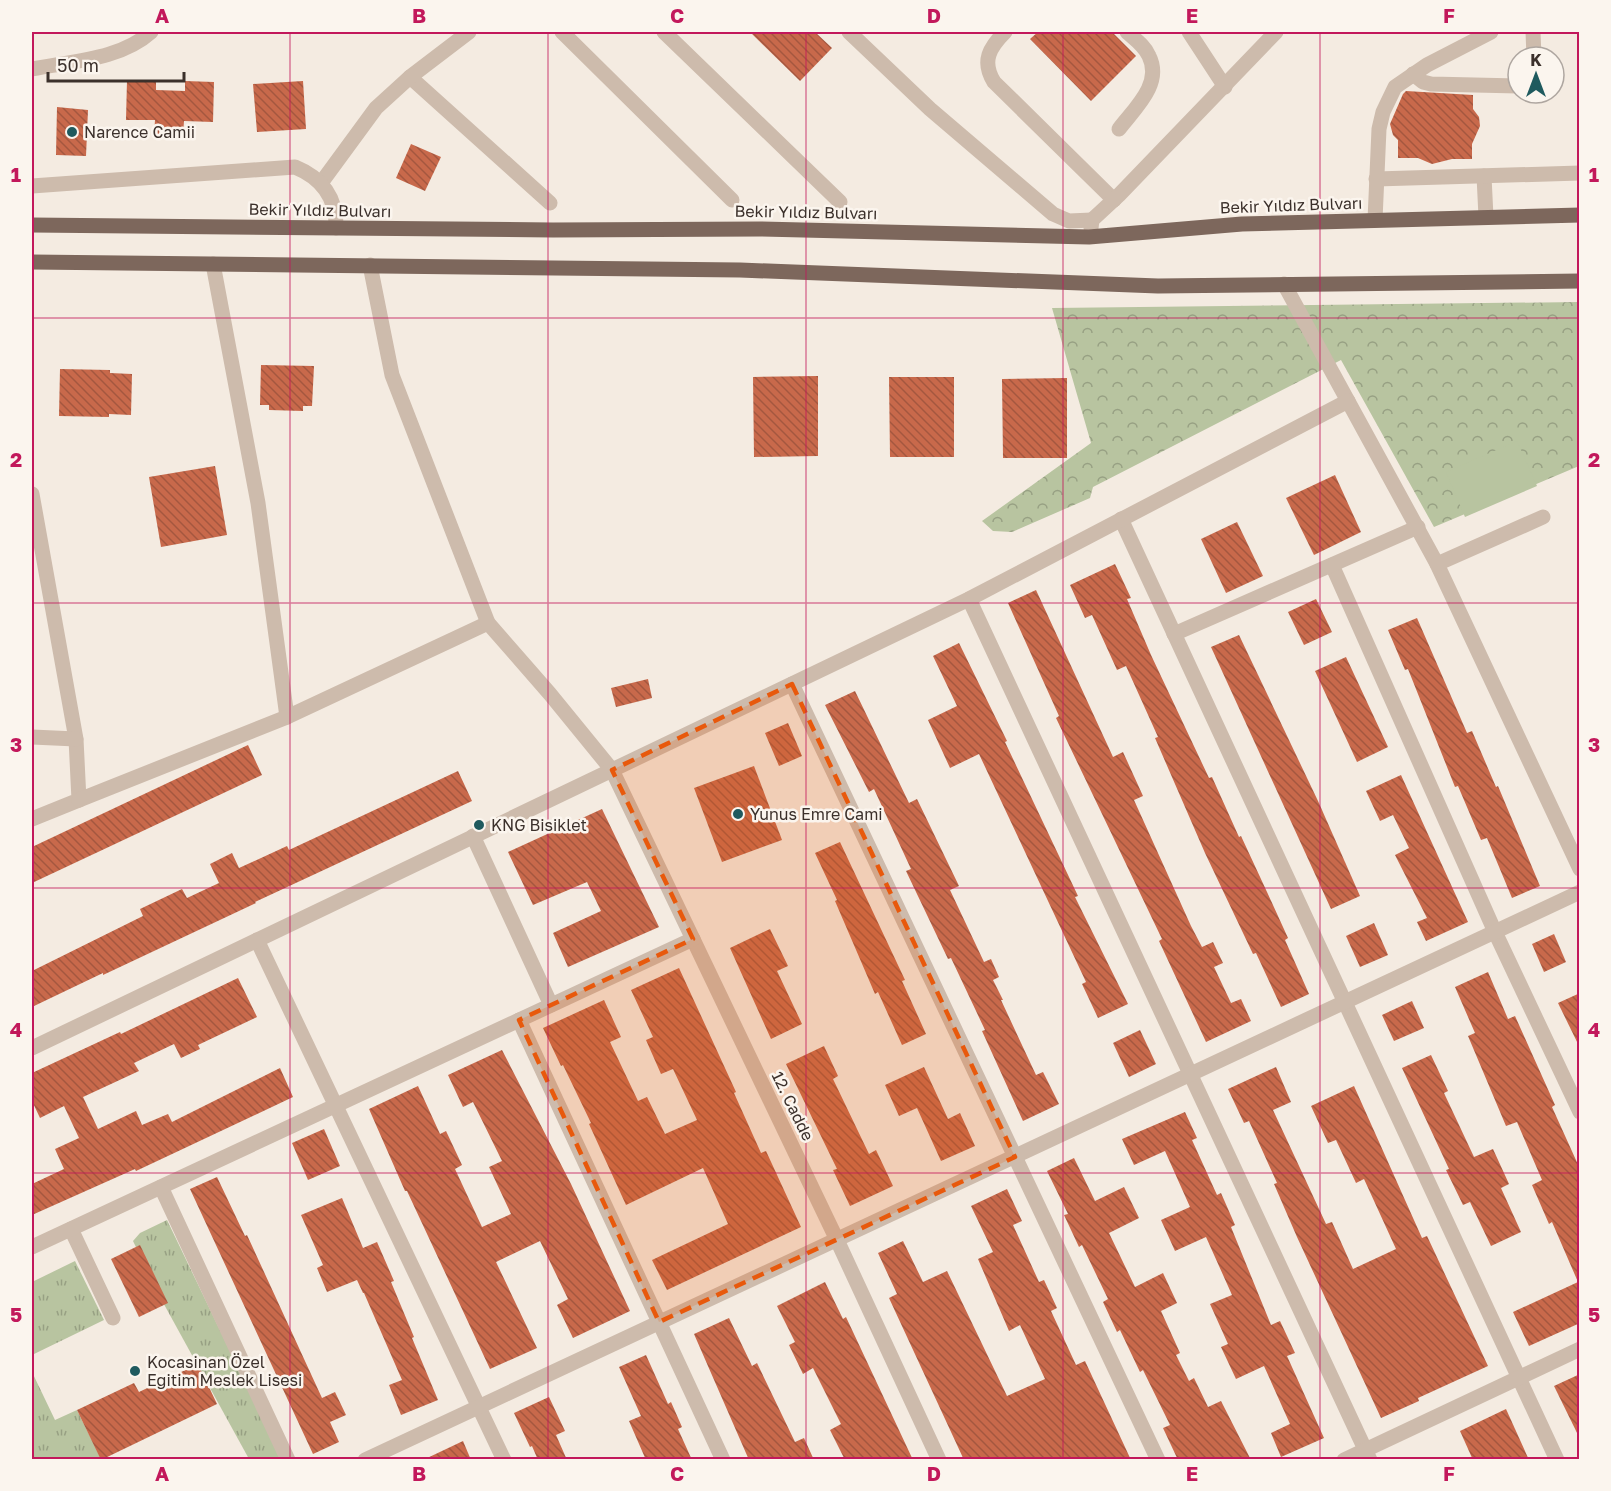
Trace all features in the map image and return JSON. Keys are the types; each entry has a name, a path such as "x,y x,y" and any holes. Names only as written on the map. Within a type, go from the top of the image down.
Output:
{"main road":[{"name":"Bekir Yıldız Bulvarı","path":"32,225 553,230 761,229 1089,237 1242,224 1580,215"},
{"path":"32,262 740,270 1158,286 1580,281"}],"street":[{"path":"32,69 118,51 139,41 151,32"},
{"path":"321,183 376,108 410,77 469,32"},
{"path":"562,32 732,200"},
{"path":"664,32 840,202"},
{"path":"849,32 930,109 1053,214 1069,221 1092,220"},
{"path":"1005,32 994,43 988,54 988,68 994,82 1114,200"},
{"path":"1119,129 1146,94 1153,78 1149,55 1128,32"},
{"path":"1189,32 1225,87"},
{"path":"1089,237 1092,220 1225,87 1276,32"},
{"path":"1375,220 1378,129 1395,87 1413,74 1491,32"},
{"path":"1413,74 1423,82 1431,84 1506,86"},
{"path":"410,77 550,203"},
{"path":"32,186 295,167 313,176 327,191 335,208 336,228"},
{"path":"1376,179 1580,173"},
{"path":"1484,176 1486,217"},
{"path":"213,264 258,503 287,717"},
{"name":"12. Cadde","path":"370,265 392,375 488,623 612,770 837,1240 939,1460"},
{"path":"1284,284 1437,564 1580,869"},
{"path":"32,1048 969,599 1348,401"},
{"path":"32,494 33,513 76,740 78,800"},
{"path":"1437,564 1543,517"},
{"path":"1121,519 1557,1460"},
{"path":"1174,634 1418,527"},
{"path":"1332,565 1495,932 1580,1112"},
{"path":"969,599 1368,1454"},
{"path":"32,819 287,717 488,623"},
{"path":"792,684 1158,1460"},
{"path":"32,737 76,740"},
{"path":"474,836 551,1005"},
{"path":"365,1460 1580,892"},
{"path":"32,1247 693,939"},
{"path":"257,940 504,1460"},
{"path":"519,1020 723,1460"},
{"path":"161,1187 288,1460"},
{"path":"71,1229 113,1318"},
{"path":"1344,1460 1368,1454 1519,1377 1580,1349"}],"highlighted area":[{"path":"792,684 1015,1157 659,1322 519,1020 693,939 612,770"}],"green space":[{"path":"1579,302 1579,466 1434,527 1341,360 1093,487 1090,498 1012,532 993,531 982,521 1091,443 1052,308"},
{"path":"1517,441 1537,486 1465,517 1446,472"},
{"path":"167,1220 282,1459 249,1459 160,1297 133,1241 140,1233"},
{"path":"75,1261 104,1320 32,1355 32,1282"},
{"path":"32,1372 55,1420 77,1410 101,1459 32,1459"}],"building":[{"path":"750,32 815,32 832,48 800,81"},
{"path":"1038,32 1112,32 1136,56 1091,101 1030,39"},
{"path":"127,80 156,81 156,90 185,91 185,81 214,82 213,122 184,121 183,136 154,135 155,120 126,120"},
{"path":"303,81 306,129 257,132 253,84"},
{"path":"1406,91 1473,95 1473,109 1479,117 1480,126 1472,144 1472,159 1452,159 1432,164 1418,158 1398,158 1398,140 1393,135 1390,124"},
{"name":"Narence Camii","path":"57,107 88,110 86,156 56,155"},
{"path":"411,144 441,157 425,191 396,178"},
{"path":"261,365 314,366 312,406 303,406 303,411 269,410 269,405 260,405"},
{"path":"60,369 110,370 110,373 132,374 131,415 59,416"},
{"path":"818,376 818,456 754,457 753,377"},
{"path":"889,377 954,377 954,457 890,457"},
{"path":"1067,378 1067,458 1003,458 1002,379"},
{"path":"215,466 227,535 161,547 149,477"},
{"path":"1335,475 1361,532 1314,555 1286,498"},
{"path":"1237,522 1263,576 1226,593 1201,539"},
{"path":"1115,564 1131,598 1127,599 1151,655 1209,778 1212,777 1239,837 1241,836 1288,938 1285,940 1309,994 1281,1007 1205,853 1155,738 1158,737 1126,666 1117,670 1092,615 1085,618 1070,585"},
{"path":"1036,590 1113,757 1123,752 1143,796 1134,800 1191,926 1202,947 1213,942 1223,963 1214,967 1231,1003 1241,999 1251,1021 1206,1042 1159,941 1162,939 1056,718 1059,716 1008,603"},
{"path":"1316,599 1332,632 1304,645 1288,612"},
{"path":"1417,618 1467,733 1472,731 1496,787 1498,786 1540,886 1512,898 1487,838 1481,840 1458,786 1455,787 1408,669 1405,670 1388,630"},
{"path":"1239,635 1318,801 1360,896 1331,909 1211,647"},
{"path":"959,643 1078,896 1075,897 1128,1004 1098,1018 1082,984 1086,982 979,754 950,768 928,720 957,706 933,656"},
{"path":"1346,657 1388,747 1357,762 1315,671"},
{"path":"648,679 652,698 616,707 611,688"},
{"path":"855,691 909,803 917,799 959,886 950,890 984,962 991,959 999,977 993,980 1036,1075 1043,1072 1059,1104 1023,1121 982,1031 985,1030 906,871 911,869 874,789 869,792 825,705"},
{"path":"788,723 802,756 779,766 765,733"},
{"path":"248,745 262,775 32,883 32,847"},
{"name":"Yunus Emre Cami","path":"754,766 782,840 722,862 694,788"},
{"path":"458,771 472,801 32,1007 32,971 143,916 140,909 182,889 187,898 219,883 210,864 232,853 239,868 287,846 289,850"},
{"path":"1401,775 1468,922 1426,941 1417,922 1427,918 1395,855 1409,848 1393,815 1380,821 1366,791"},
{"path":"602,809 659,927 568,967 553,933 601,911 587,882 533,905 508,852"},
{"path":"840,842 905,980 902,981 926,1034 902,1045 878,992 875,994 835,901 837,900 815,853"},
{"path":"1374,923 1388,955 1360,967 1346,936"},
{"path":"770,929 788,966 777,971 802,1024 771,1039 730,948"},
{"path":"1554,934 1566,962 1544,972 1532,944"},
{"path":"679,968 736,1092 734,1093 761,1153 766,1151 801,1227 667,1290 652,1260 728,1224 703,1168 626,1205 589,1124 591,1123 543,1028 604,1000 621,1037 610,1042 638,1101 647,1097 665,1134 697,1120 673,1069 661,1074 646,1040 653,1037 631,990"},
{"path":"1488,972 1508,1019 1515,1016 1555,1105 1552,1107 1580,1169 1580,1323 1529,1346 1513,1312 1578,1282 1552,1222 1549,1224 1532,1185 1542,1180 1517,1122 1506,1126 1468,1036 1475,1033 1455,987"},
{"path":"238,978 257,1017 198,1045 200,1049 181,1058 174,1044 134,1063 139,1071 83,1097 98,1129 136,1111 142,1125 168,1114 172,1122 280,1068 293,1097 136,1171 135,1169 32,1215 32,1184 64,1169 55,1149 79,1138 64,1106 40,1118 32,1101 32,1073 120,1032 121,1034"},
{"path":"1580,993 1580,1048 1558,1003"},
{"path":"1412,1001 1424,1028 1394,1041 1382,1015"},
{"path":"1140,1030 1156,1064 1129,1077 1113,1043"},
{"path":"824,1046 838,1076 833,1079 869,1154 876,1150 893,1186 850,1206 833,1170 837,1169 786,1064"},
{"path":"502,1050 571,1184 630,1311 573,1338 557,1305 568,1299 540,1241 496,1262 537,1348 490,1369 407,1191 405,1191 369,1109 418,1086 440,1134 446,1131 462,1165 455,1169 482,1227 511,1214 489,1167 502,1161 473,1102 463,1107 448,1075"},
{"path":"1431,1055 1448,1091 1444,1093 1474,1157 1493,1149 1509,1184 1501,1188 1521,1232 1491,1246 1470,1202 1463,1205 1446,1170 1449,1169 1402,1068"},
{"path":"924,1067 948,1119 960,1113 975,1146 941,1161 917,1108 899,1116 885,1085"},
{"path":"1276,1067 1291,1102 1273,1110 1326,1224 1332,1222 1353,1269 1396,1249 1364,1179 1356,1183 1336,1140 1328,1143 1311,1106 1354,1086 1422,1238 1427,1236 1488,1366 1418,1398 1419,1401 1381,1418 1297,1237 1274,1184 1277,1183 1249,1121 1244,1123 1228,1089"},
{"path":"1185,1112 1197,1138 1192,1140 1217,1195 1221,1193 1235,1225 1231,1227 1271,1325 1280,1321 1295,1353 1287,1356 1324,1438 1281,1457 1271,1433 1290,1424 1264,1366 1236,1379 1221,1347 1228,1344 1210,1304 1232,1295 1206,1237 1175,1251 1161,1220 1190,1207 1165,1151 1134,1165 1122,1139"},
{"path":"324,1129 340,1166 308,1180 292,1143"},
{"path":"1074,1158 1095,1201 1124,1187 1139,1218 1109,1233 1135,1287 1163,1273 1177,1303 1161,1311 1180,1353 1176,1355 1189,1381 1194,1378 1208,1407 1221,1401 1251,1460 1178,1460 1163,1428 1170,1425 1143,1370 1140,1372 1120,1330 1117,1332 1103,1302 1108,1299 1082,1245 1079,1247 1064,1215 1068,1214 1047,1171"},
{"path":"217,1177 245,1236 247,1235 322,1398 335,1392 346,1415 330,1422 339,1442 313,1454 190,1189"},
{"path":"1007,1189 1022,1221 1013,1225 1039,1282 1044,1280 1057,1308 1051,1311 1076,1365 1085,1361 1131,1460 964,1460 889,1298 897,1294 878,1253 903,1241 923,1282 947,1271 1007,1396 1045,1379 1020,1325 1009,1331 978,1259 993,1252 971,1206"},
{"path":"342,1198 363,1248 377,1242 394,1281 391,1282 414,1337 412,1338 438,1400 401,1415 389,1385 402,1380 364,1293 357,1280 327,1292 317,1268 323,1265 301,1215"},
{"path":"140,1245 168,1303 139,1317 111,1259"},
{"path":"825,1282 843,1319 846,1317 913,1460 845,1460 830,1430 841,1424 813,1368 803,1374 789,1345 795,1342 777,1306"},
{"path":"729,1318 752,1366 757,1363 795,1442 804,1438 814,1460 749,1460 694,1334"},
{"path":"646,1355 668,1404 671,1402 682,1427 678,1429 692,1460 646,1460 629,1421 641,1416 619,1367"},
{"path":"198,1364 217,1404 101,1460 77,1410 134,1383 139,1392"},
{"path":"1580,1374 1580,1439 1554,1386"},
{"path":"549,1397 565,1431 556,1435 567,1460 538,1460 514,1413"},
{"path":"1506,1409 1529,1460 1473,1460 1460,1431"},
{"path":"463,1441 471,1460 423,1460"}],"place":[{"name":"Narence Camii","path":"72,132"},
{"name":"Yunus Emre Cami","path":"738,814"},
{"name":"KNG Bisiklet","path":"479,825"},
{"name":"Kocasinan Özel Eğitim Meslek Lisesi","path":"135,1371"}]}
